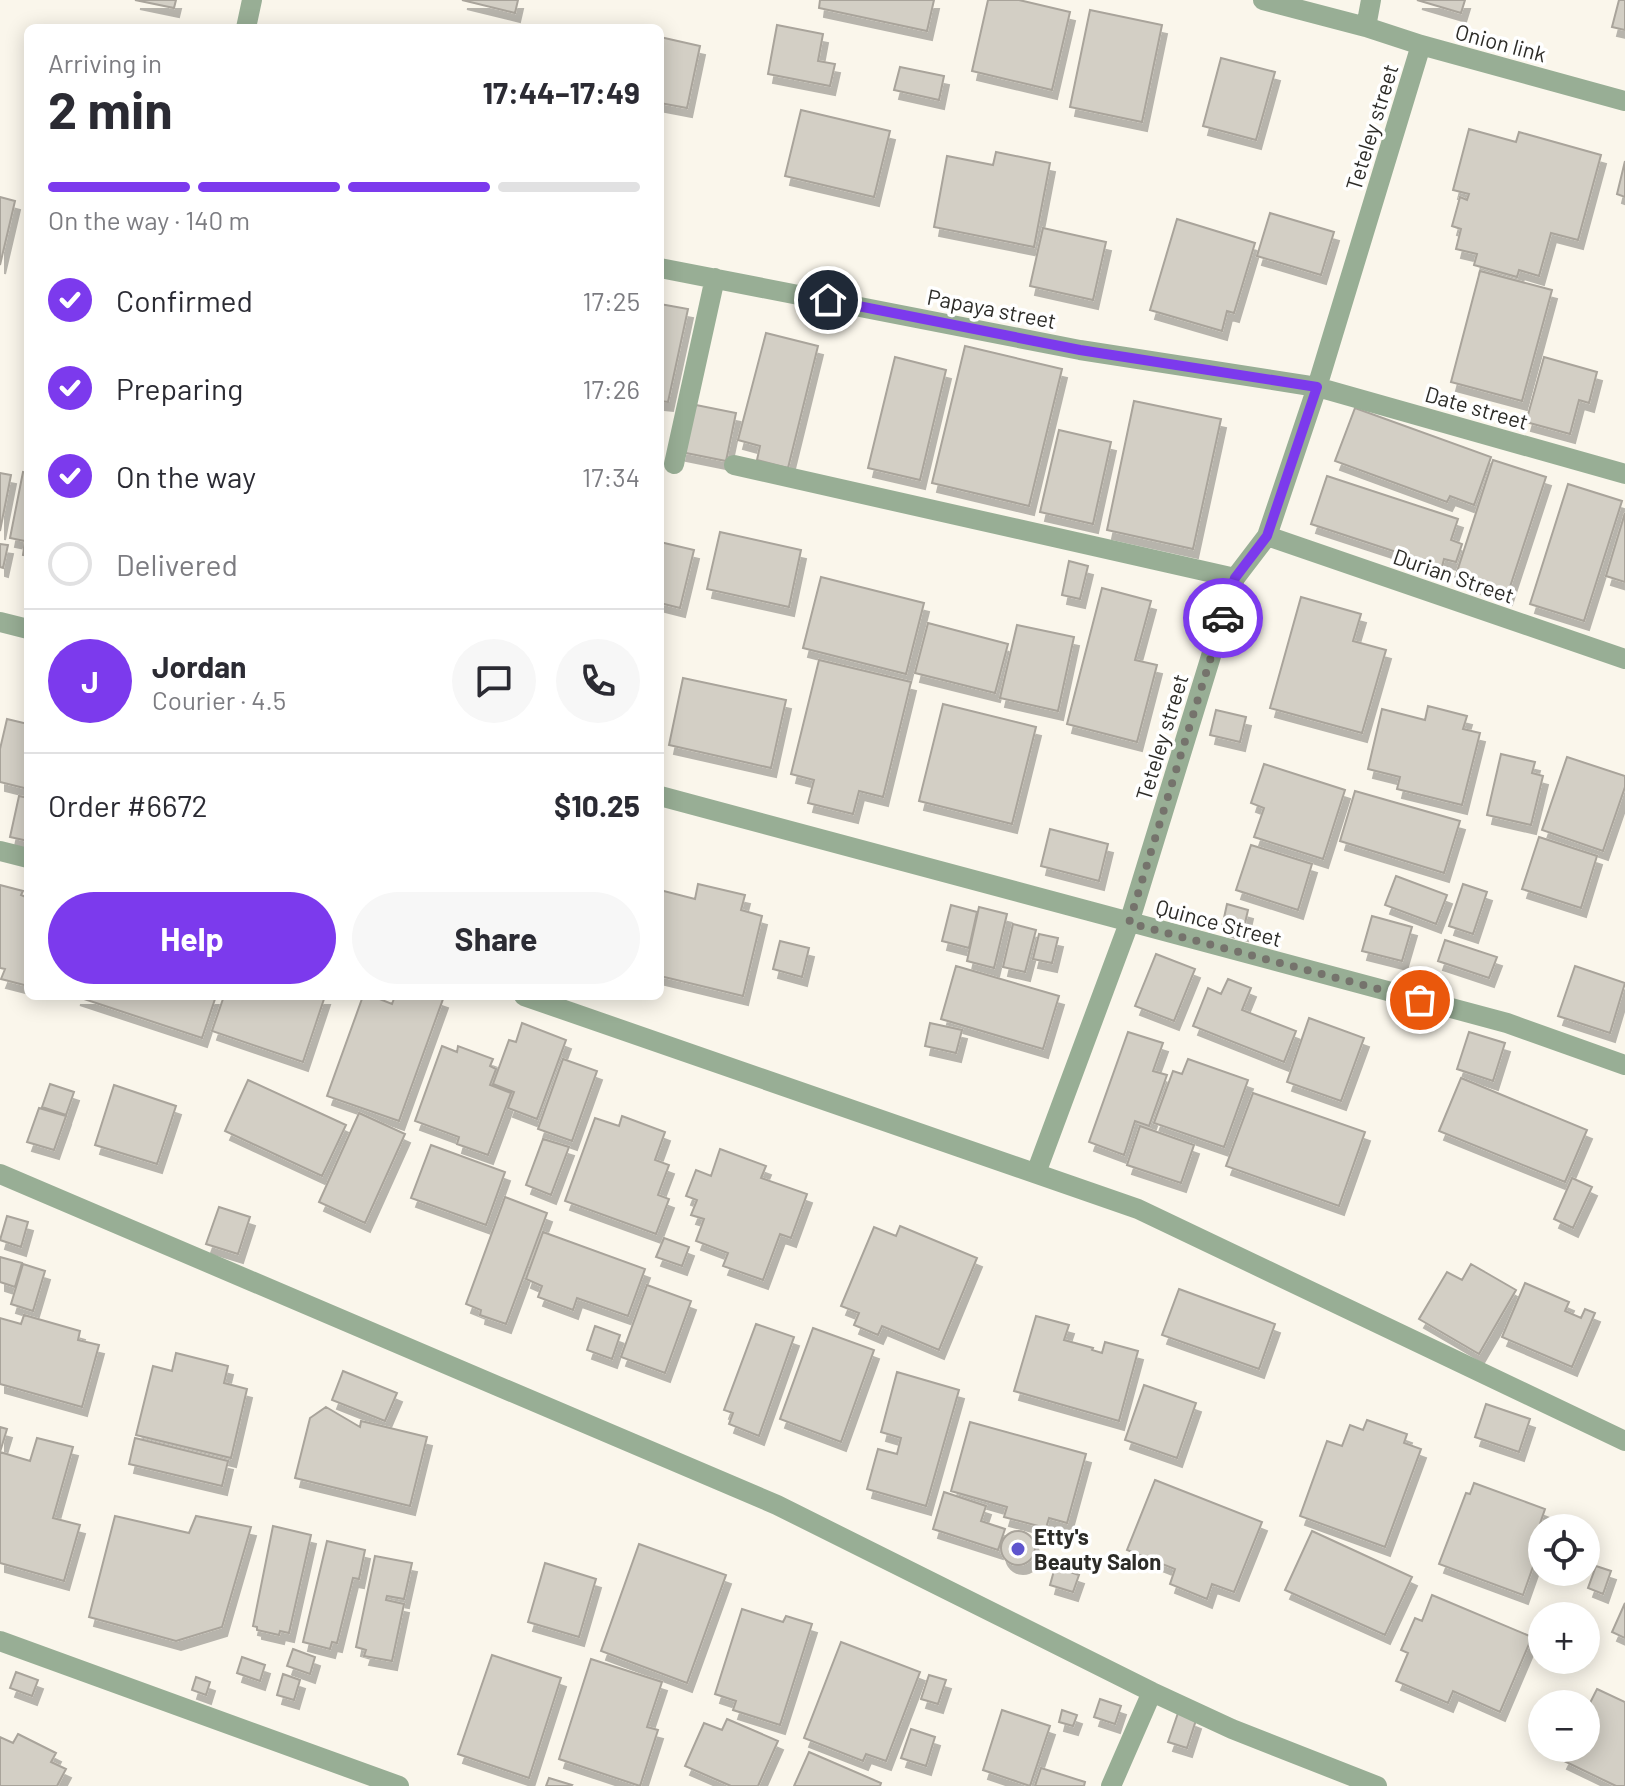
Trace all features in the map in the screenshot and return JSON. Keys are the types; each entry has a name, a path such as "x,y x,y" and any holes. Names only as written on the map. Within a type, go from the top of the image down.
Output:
{"street":[{"path":"247,24 252,0"},
{"name":"Onion link","path":"1263,0 1625,101"},
{"path":"1366,27 1371,0"},
{"name":"Teteley street","path":"1036,1173 1129,923 1235,578 1267,536 1317,387 1421,45"},
{"name":"Papaya street","path":"664,269 1080,350 1317,387"},
{"path":"674,464 715,278"},
{"name":"Date street","path":"1317,387 1625,474"},
{"path":"734,465 1235,578"},
{"name":"Durian Street","path":"1267,536 1625,659"},
{"path":"0,622 24,628"},
{"name":"Quince Street","path":"664,797 1507,1023 1625,1065"},
{"path":"0,851 24,857"},
{"path":"536,1000 1138,1209 1625,1441"},
{"path":"0,1174 777,1505 1152,1692 1232,1729 1377,1786"},
{"path":"0,1641 399,1786"},
{"path":"1111,1786 1152,1692"}],"building":[{"path":"135,0 176,0 174,8"},
{"path":"462,0 518,0 515,13"},
{"path":"820,0 934,0 927,31 819,8"},
{"path":"988,0 1019,0 1070,12 1052,90 972,71"},
{"path":"1417,0 1465,0 1461,13"},
{"path":"1619,0 1625,0 1625,30 1612,27"},
{"path":"1090,10 1162,25 1142,122 1070,107"},
{"path":"777,25 823,34 818,61 835,64 830,86 768,74"},
{"path":"664,38 700,46 687,108 664,104"},
{"path":"1221,58 1275,72 1256,140 1203,126"},
{"path":"900,67 944,76 939,100 894,90"},
{"path":"801,110 890,131 874,197 785,176"},
{"path":"1469,129 1516,142 1519,132 1601,155 1578,240 1551,233 1539,276 1519,270 1517,277 1474,265 1477,254 1456,249 1461,229 1452,226 1460,197 1467,200 1469,194 1453,190"},
{"path":"996,152 1050,163 1034,247 934,227 947,156 993,165"},
{"path":"1625,161 1625,197 1617,194"},
{"path":"0,197 15,201 0,265"},
{"path":"1270,213 1334,232 1321,275 1257,256"},
{"path":"1177,219 1255,243 1234,313 1227,311 1222,331 1150,310"},
{"path":"1043,228 1106,242 1093,300 1030,286"},
{"path":"1480,271 1552,290 1522,401 1451,382"},
{"path":"664,305 688,309 668,402 664,402"},
{"path":"766,333 818,346 788,468 757,460 760,446 738,440"},
{"path":"965,346 1062,369 1029,506 932,483"},
{"path":"895,357 946,370 920,480 868,468"},
{"path":"1544,357 1597,372 1589,403 1579,400 1570,434 1526,422"},
{"path":"1134,401 1221,419 1193,549 1107,530"},
{"path":"691,404 736,413 726,461 681,452"},
{"path":"1355,408 1491,457 1474,505 1450,496 1447,502 1335,461"},
{"path":"1059,430 1111,442 1093,524 1040,512"},
{"path":"1493,460 1546,477 1507,596 1455,578"},
{"path":"23,472 24,472 24,541 10,538"},
{"path":"0,473 11,475 0,531"},
{"path":"1327,476 1458,519 1451,540 1462,544 1456,562 1444,559 1442,567 1311,524"},
{"path":"1568,484 1622,501 1584,621 1530,604"},
{"path":"1625,513 1625,582 1606,576"},
{"path":"720,532 801,550 789,607 707,589"},
{"path":"664,543 694,550 680,608 664,604"},
{"path":"0,544 8,545 3,568 0,567"},
{"path":"1069,561 1088,566 1080,599 1062,595"},
{"path":"821,577 924,603 906,674 803,648"},
{"path":"1102,588 1151,601 1135,660 1157,665 1137,742 1067,724"},
{"path":"1301,597 1361,614 1353,641 1386,650 1362,733 1270,708"},
{"path":"928,623 1008,644 995,693 915,673"},
{"path":"1017,625 1074,637 1058,711 1000,698"},
{"path":"819,660 911,682 883,797 859,791 853,814 808,803 814,780 791,774"},
{"path":"683,678 786,700 771,768 669,745"},
{"path":"943,704 1036,727 1012,824 919,801"},
{"path":"1428,706 1467,716 1463,729 1480,733 1462,805 1397,789 1400,777 1368,769 1382,709 1425,720"},
{"path":"1216,710 1246,717 1240,742 1210,735"},
{"path":"7,719 24,723 24,788 0,782 0,749"},
{"path":"1501,754 1535,762 1532,773 1543,776 1531,825 1487,815"},
{"path":"1567,757 1625,776 1625,787 1603,851 1542,830"},
{"path":"1264,764 1345,790 1323,859 1254,837 1264,808 1251,803"},
{"path":"1355,791 1460,821 1444,873 1340,841"},
{"path":"19,796 24,797 24,840 10,837"},
{"path":"1050,829 1108,844 1099,881 1041,866"},
{"path":"1539,837 1597,856 1581,908 1522,889"},
{"path":"1251,845 1312,864 1298,910 1236,890"},
{"path":"1396,876 1447,895 1436,924 1385,905"},
{"path":"698,884 745,895 741,910 762,916 743,996 664,977 664,891 695,899"},
{"path":"1463,884 1487,892 1473,934 1449,926"},
{"path":"0,885 23,891 24,985 1,979 5,969 0,968"},
{"path":"1227,904 1248,910 1243,932 1222,927"},
{"path":"951,905 977,912 969,948 942,941"},
{"path":"979,907 1007,914 994,968 967,961"},
{"path":"1372,916 1412,927 1402,961 1362,951"},
{"path":"1013,924 1036,930 1025,972 1003,967"},
{"path":"1039,934 1058,938 1052,963 1033,959"},
{"path":"1445,940 1497,957 1489,978 1438,961"},
{"path":"780,941 809,948 802,977 773,969"},
{"path":"1156,954 1195,969 1174,1021 1135,1006"},
{"path":"956,966 1059,996 1043,1049 941,1019"},
{"path":"1575,966 1625,983 1610,1033 1558,1016"},
{"path":"1228,979 1251,988 1242,1010 1296,1031 1284,1062 1193,1026 1208,988 1221,994"},
{"path":"87,1000 215,1000 202,1038"},
{"path":"223,1000 324,1000 303,1062 212,1031"},
{"path":"362,1000 382,1000 392,1004 394,1000 443,1000 399,1121 327,1096"},
{"path":"1309,1018 1364,1038 1341,1101 1287,1082"},
{"path":"522,1023 566,1040 537,1119 508,1108 514,1092 493,1084 509,1040 516,1042"},
{"path":"930,1023 962,1030 956,1053 925,1046"},
{"path":"1128,1032 1163,1043 1153,1071 1167,1075 1149,1126 1135,1121 1124,1155 1089,1142"},
{"path":"1469,1032 1505,1043 1493,1081 1457,1069"},
{"path":"442,1046 457,1052 458,1046 493,1059 490,1066 496,1069 490,1085 511,1093 488,1155 457,1144 459,1137 415,1121"},
{"path":"563,1059 597,1071 572,1141 538,1129"},
{"path":"1188,1059 1248,1080 1224,1147 1154,1123 1173,1071 1182,1074"},
{"path":"1461,1078 1587,1130 1565,1182 1439,1131"},
{"path":"248,1080 346,1125 322,1176 225,1131"},
{"path":"50,1084 74,1092 66,1115 42,1107"},
{"path":"114,1085 176,1106 157,1164 95,1145"},
{"path":"1253,1093 1365,1132 1339,1206 1226,1166"},
{"path":"39,1108 66,1116 54,1150 27,1142"},
{"path":"359,1113 405,1134 365,1223 319,1202"},
{"path":"622,1116 665,1132 655,1160 669,1165 658,1195 669,1199 656,1234 565,1201 595,1118 619,1126"},
{"path":"1140,1126 1194,1145 1181,1183 1127,1165"},
{"path":"543,1139 569,1147 551,1195 526,1185"},
{"path":"431,1145 505,1172 486,1225 411,1198"},
{"path":"720,1149 766,1166 761,1178 807,1194 791,1238 780,1234 763,1280 723,1266 728,1253 696,1241 704,1219 691,1215 697,1200 686,1196 696,1170 711,1176"},
{"path":"1572,1178 1592,1187 1573,1228 1554,1219"},
{"path":"505,1197 547,1213 506,1324 480,1315 481,1310 466,1304"},
{"path":"219,1207 250,1217 238,1254 206,1244"},
{"path":"7,1216 28,1222 21,1247 0,1240"},
{"path":"900,1226 977,1258 939,1350 882,1326 878,1335 854,1325 859,1313 841,1306 874,1227 896,1236"},
{"path":"543,1232 645,1269 628,1316 577,1298 573,1310 538,1297 542,1286 526,1279"},
{"path":"664,1238 689,1247 682,1266 656,1257"},
{"path":"0,1257 22,1263 15,1287 0,1282"},
{"path":"23,1264 45,1271 33,1311 11,1304"},
{"path":"1471,1264 1516,1290 1479,1354 1419,1319 1447,1272 1462,1280"},
{"path":"1525,1283 1569,1302 1565,1311 1581,1318 1585,1309 1595,1313 1572,1367 1502,1337"},
{"path":"647,1285 691,1301 665,1373 621,1357"},
{"path":"1179,1289 1275,1324 1259,1369 1162,1335"},
{"path":"24,1315 80,1331 78,1340 99,1345 82,1407 0,1384 0,1318 21,1324"},
{"path":"1036,1316 1069,1325 1064,1340 1092,1350 1102,1353 1105,1342 1138,1351 1119,1421 1014,1391"},
{"path":"756,1324 794,1337 759,1436 729,1424 733,1413 724,1410"},
{"path":"595,1326 620,1335 612,1359 587,1350"},
{"path":"813,1328 874,1350 841,1442 780,1419"},
{"path":"176,1353 228,1366 224,1383 247,1389 231,1458 136,1435 153,1366 172,1371"},
{"path":"343,1371 397,1393 385,1421 332,1400"},
{"path":"897,1372 959,1390 926,1506 867,1489 878,1449 897,1454 901,1438 881,1432"},
{"path":"1144,1385 1196,1403 1177,1458 1125,1440"},
{"path":"1486,1404 1530,1419 1519,1452 1475,1437"},
{"path":"326,1407 360,1427 361,1421 427,1437 410,1506 295,1478 310,1418"},
{"path":"1367,1420 1407,1434 1404,1443 1421,1449 1385,1547 1300,1516 1327,1441 1342,1446 1350,1425 1363,1430"},
{"path":"970,1422 1086,1454 1067,1523 1049,1518 1046,1528 1004,1517 1007,1507 951,1491"},
{"path":"0,1427 7,1429 0,1452"},
{"path":"37,1438 73,1447 53,1518 80,1525 64,1581 0,1563 0,1452 30,1461"},
{"path":"135,1438 228,1461 222,1486 129,1464"},
{"path":"1155,1480 1262,1522 1234,1592 1212,1584 1207,1599 1170,1584 1175,1569 1127,1550"},
{"path":"1474,1483 1545,1509 1543,1514 1528,1514 1528,1581 1523,1595 1439,1564 1466,1493 1470,1494"},
{"path":"944,1492 986,1506 981,1521 1005,1529 998,1550 933,1529"},
{"path":"115,1516 189,1533 196,1516 251,1527 222,1627 176,1641 89,1617"},
{"path":"273,1526 311,1535 289,1633 280,1631 279,1635 257,1630 253,1626"},
{"name":"Etty's Beauty Salon","path":"1018,1531 1030,1536 1035,1548 1030,1560 1018,1565 1006,1560 1001,1548 1006,1536"},
{"path":"1312,1531 1412,1577 1385,1635 1285,1590"},
{"path":"327,1541 365,1550 359,1579 353,1578 337,1643 332,1642 330,1649 303,1642"},
{"path":"639,1544 726,1575 687,1683 601,1651"},
{"path":"375,1556 412,1563 404,1599 387,1596 386,1600 404,1604 392,1661 364,1656 366,1650 356,1647"},
{"path":"545,1563 596,1579 579,1637 528,1622"},
{"path":"1055,1567 1079,1575 1073,1592 1050,1585"},
{"path":"1600,1567 1611,1571 1603,1594 1588,1588 1600,1586"},
{"path":"1432,1595 1528,1635 1528,1646 1500,1712 1453,1691 1448,1703 1396,1681 1408,1653 1401,1650 1415,1618 1422,1621"},
{"path":"1625,1603 1625,1638 1612,1632"},
{"path":"742,1609 783,1622 786,1616 812,1624 780,1725 733,1710 736,1701 715,1694"},
{"path":"841,1642 920,1672 886,1761 866,1754 863,1761 804,1738"},
{"path":"293,1649 315,1657 310,1674 287,1666"},
{"path":"492,1655 561,1678 529,1778 458,1754"},
{"path":"242,1657 265,1665 260,1681 237,1673"},
{"path":"591,1659 662,1682 647,1727 658,1730 640,1786 559,1759"},
{"path":"16,1672 38,1680 32,1696 10,1688"},
{"path":"283,1674 300,1680 294,1700 277,1695"},
{"path":"929,1675 946,1680 938,1704 921,1699"},
{"path":"196,1677 210,1682 206,1695 192,1690"},
{"path":"1600,1690 1625,1702 1625,1786 1616,1786 1566,1762 1600,1762"},
{"path":"1100,1699 1121,1706 1115,1724 1094,1717"},
{"path":"1002,1710 1050,1726 1030,1786 983,1770"},
{"path":"1062,1710 1077,1715 1073,1726 1059,1722"},
{"path":"1178,1713 1196,1720 1187,1748 1168,1742"},
{"path":"727,1719 778,1741 758,1786 731,1786 685,1766 704,1723 722,1730"},
{"path":"911,1729 935,1737 926,1766 901,1758"},
{"path":"18,1734 56,1753 51,1762 66,1769 57,1786 0,1786 0,1737 13,1743"},
{"path":"809,1752 881,1783 880,1786 794,1786"},
{"path":"1041,1768 1085,1782 1084,1786 1035,1786"},
{"path":"549,1778 572,1785 546,1786"}],"way so far":[{"path":"1223,618 1129,923 1420,1000"}],"place":[{"name":"Etty's Beauty Salon","path":"1018,1549"}],"route":[{"path":"828,300 1080,350 1317,387 1267,536 1235,578 1223,618"}]}
